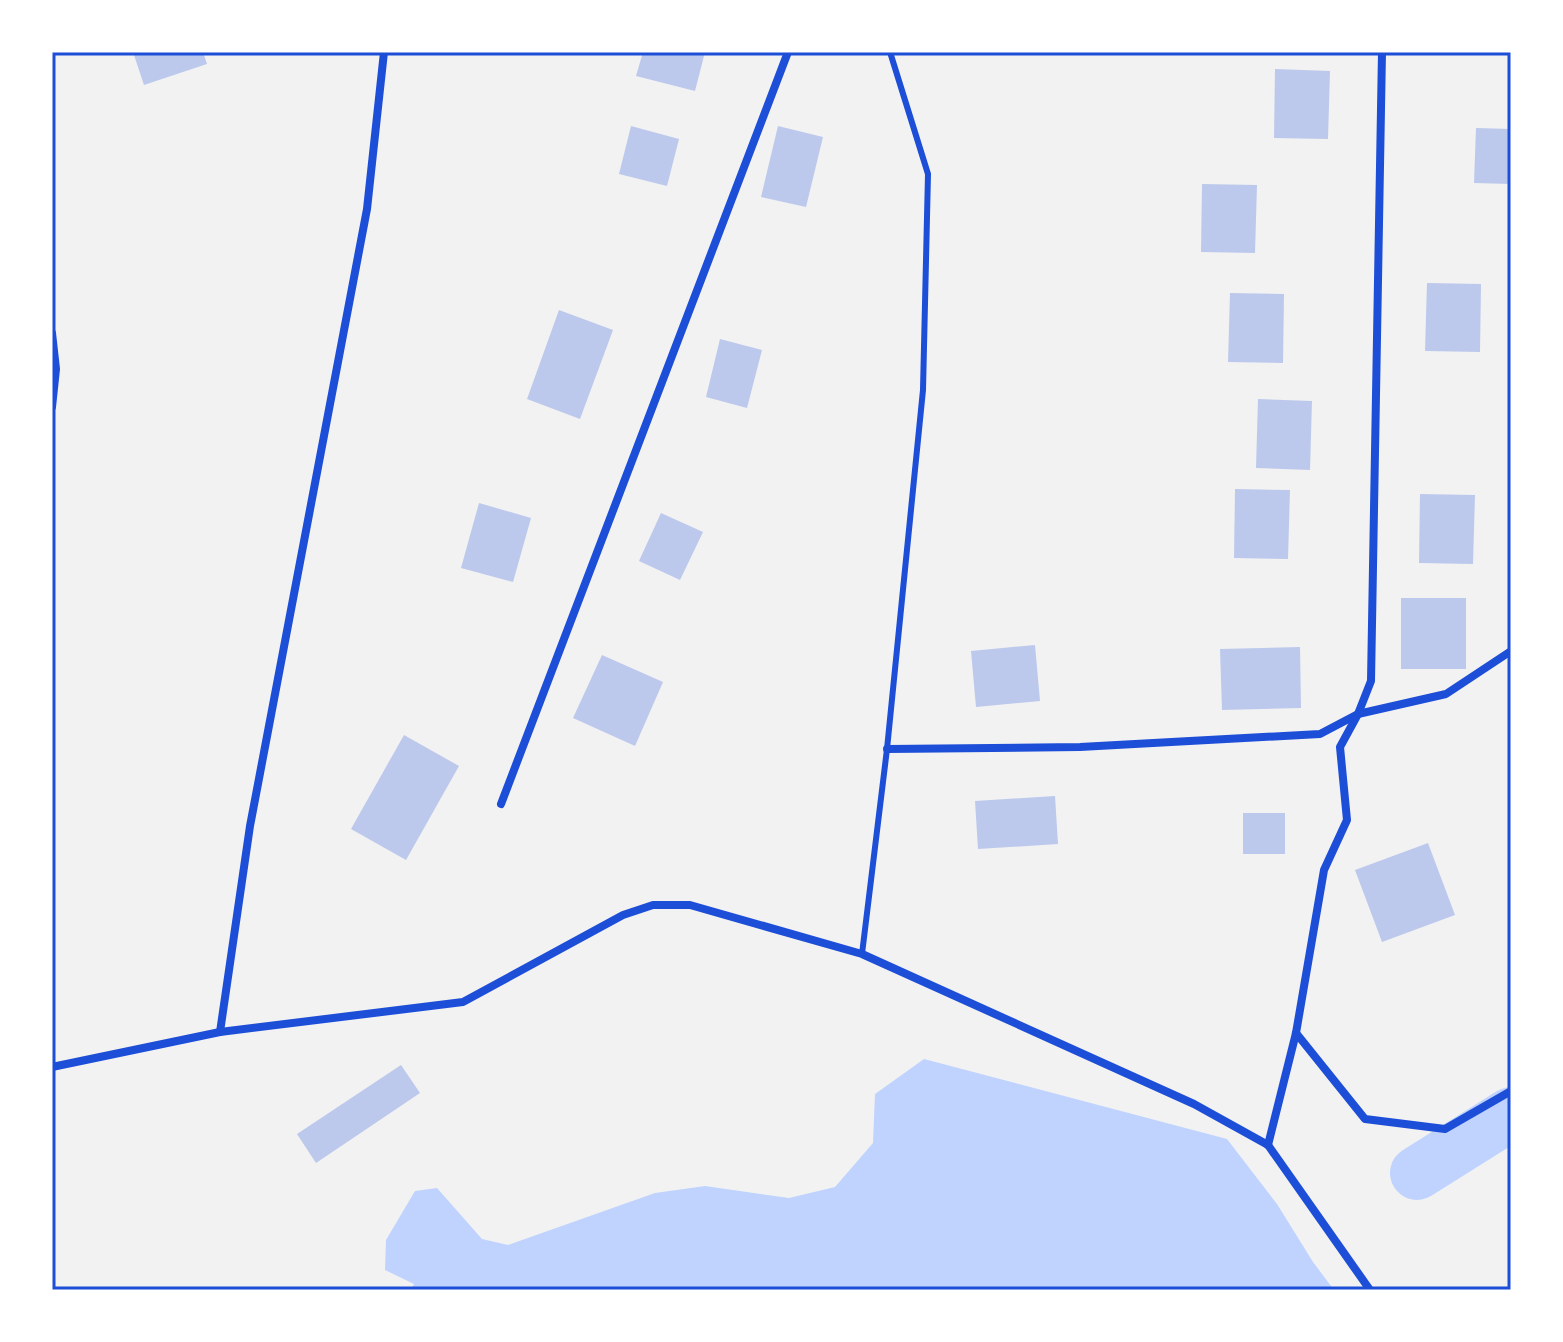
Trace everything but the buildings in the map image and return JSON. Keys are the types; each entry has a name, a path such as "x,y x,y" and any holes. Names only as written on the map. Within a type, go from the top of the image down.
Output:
{"street":[{"path":"220,1032 250,826 367,209 384,52"},
{"path":"501,804 788,52"},
{"path":"1268,1145 1296,1033 1324,870 1347,820 1340,747 1371,681 1382,52"},
{"path":"52,333 56,369 52,407"},
{"path":"887,749 1080,747 1320,734 1358,714 1446,694 1511,651"},
{"path":"52,1067 220,1032 463,1002 623,915 653,905 690,905 862,954 1194,1104 1268,1145 1370,1290"},
{"path":"1296,1033 1365,1119 1445,1129 1511,1091"}],"lane":[{"path":"862,954 887,749 923,390 928,174 890,52"}],"water":[{"path":"924,1059 1227,1139 1277,1204 1334,1290 411,1290 414,1284 385,1270 386,1240 415,1191 437,1188 482,1239 508,1245 655,1193 705,1186 789,1198 835,1187 873,1143 875,1094"}],"waterway":[{"path":"1417,1173 1511,1114"}]}
